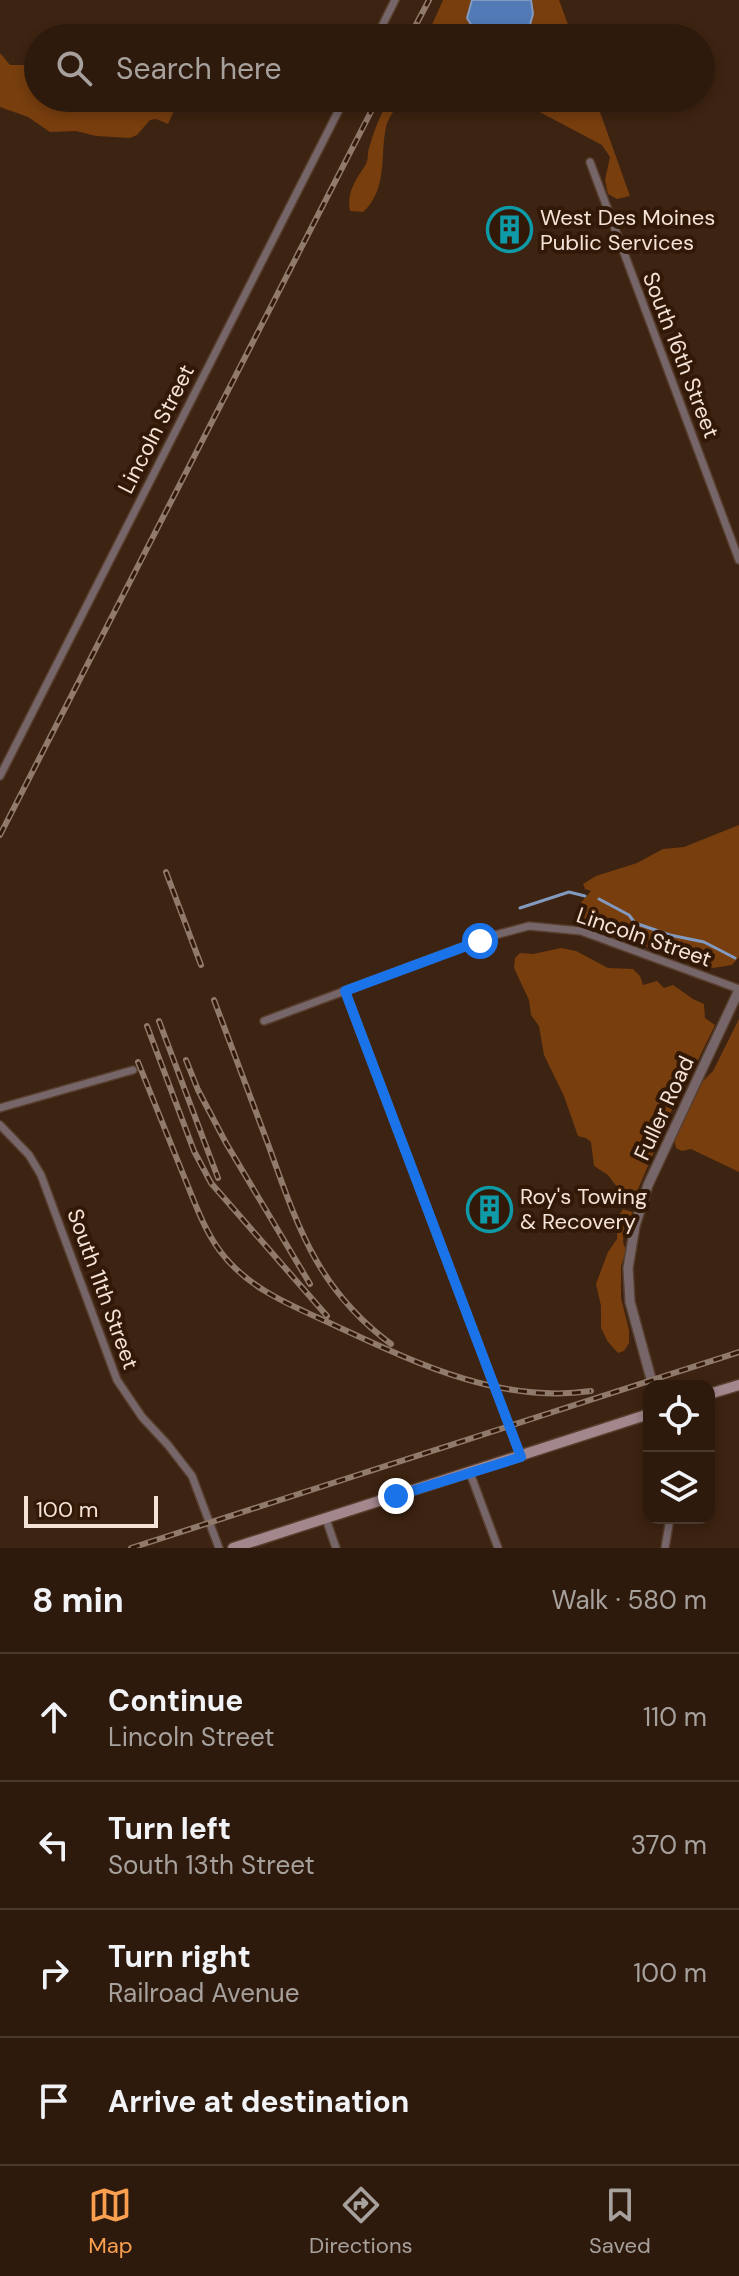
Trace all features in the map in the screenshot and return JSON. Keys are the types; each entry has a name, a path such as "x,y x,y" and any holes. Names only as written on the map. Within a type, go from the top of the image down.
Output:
{"main road":[{"path":"715,1392 739,1385"},
{"path":"233,1548 643,1416"}],"street":[{"path":"383,24 395,0"},
{"name":"Lincoln Street","path":"0,776 338,112"},
{"name":"South 16th Street","path":"590,162 739,560"},
{"name":"Lincoln Street","path":"264,1021 509,930 537,926 581,931 739,990"},
{"name":"Fuller Road","path":"651,1380 630,1302 628,1268 635,1226 648,1185 739,990"},
{"path":"345,991 521,1457"},
{"path":"0,1108 133,1070"},
{"name":"South 11th Street","path":"0,1125 29,1155 41,1175 117,1380 142,1417 192,1476 219,1548"},
{"path":"470,1473 498,1548"},
{"path":"326,1519 336,1548"},
{"path":"665,1548 669,1524"}],"shaded area":[{"path":"443,0 472,0 467,15 471,24 432,24"},
{"path":"531,0 559,0 568,24 530,24 533,14"},
{"path":"0,53 10,65 24,65 24,112 174,112 168,124 150,120 137,135 130,138 76,131 50,132 28,117 0,107"},
{"path":"383,112 393,112 386,127 380,183 363,212 350,211 351,191 366,164"},
{"path":"540,112 600,112 630,196 617,199 608,194 605,180 610,157 602,145"},
{"path":"739,825 739,957 732,965 713,968 655,950 611,932 595,920 580,918 578,906 591,891 585,889 583,884 596,876 637,863 663,849 684,847"},
{"path":"561,948 576,951 608,968 633,969 643,985 657,981 664,988 673,985 704,1004 705,1018 715,1025 631,1199 625,1198 608,1175 594,1166 591,1142 578,1136 564,1096 544,1055 539,1026 531,1015 529,1000 514,968 515,958 520,953 533,954"},
{"path":"739,1019 739,1172 691,1149 682,1151 676,1148 674,1138 700,1084 713,1071"},
{"path":"623,1209 633,1214 624,1233 626,1251 621,1266 621,1298 629,1343 624,1351 618,1353 601,1328 601,1306 596,1284 608,1252 617,1239 618,1217"}],"water":[{"path":"472,0 531,0 533,14 530,24 471,24 467,18"}],"waterway":[{"path":"520,908 569,892 585,896"},
{"path":"599,899 629,915 635,923 704,942 735,958"}],"railway":[{"path":"416,24 429,0"},
{"path":"0,835 371,112"},
{"path":"166,872 201,965"},
{"path":"214,1000 289,1203 313,1254 345,1301 391,1344"},
{"path":"159,1021 218,1178"},
{"path":"147,1026 194,1151 211,1183 327,1316"},
{"path":"186,1060 226,1143 310,1284"},
{"path":"138,1062 209,1233 232,1265 258,1287 366,1340 459,1377 524,1392 591,1391"},
{"path":"131,1548 739,1352"}],"place":[{"name":"West Des Moines Public Services","path":"509,230"},
{"name":"Roy's Towing & Recovery","path":"489,1209"}],"route":[{"path":"396,1496 521,1457 345,991 480,941"}]}
